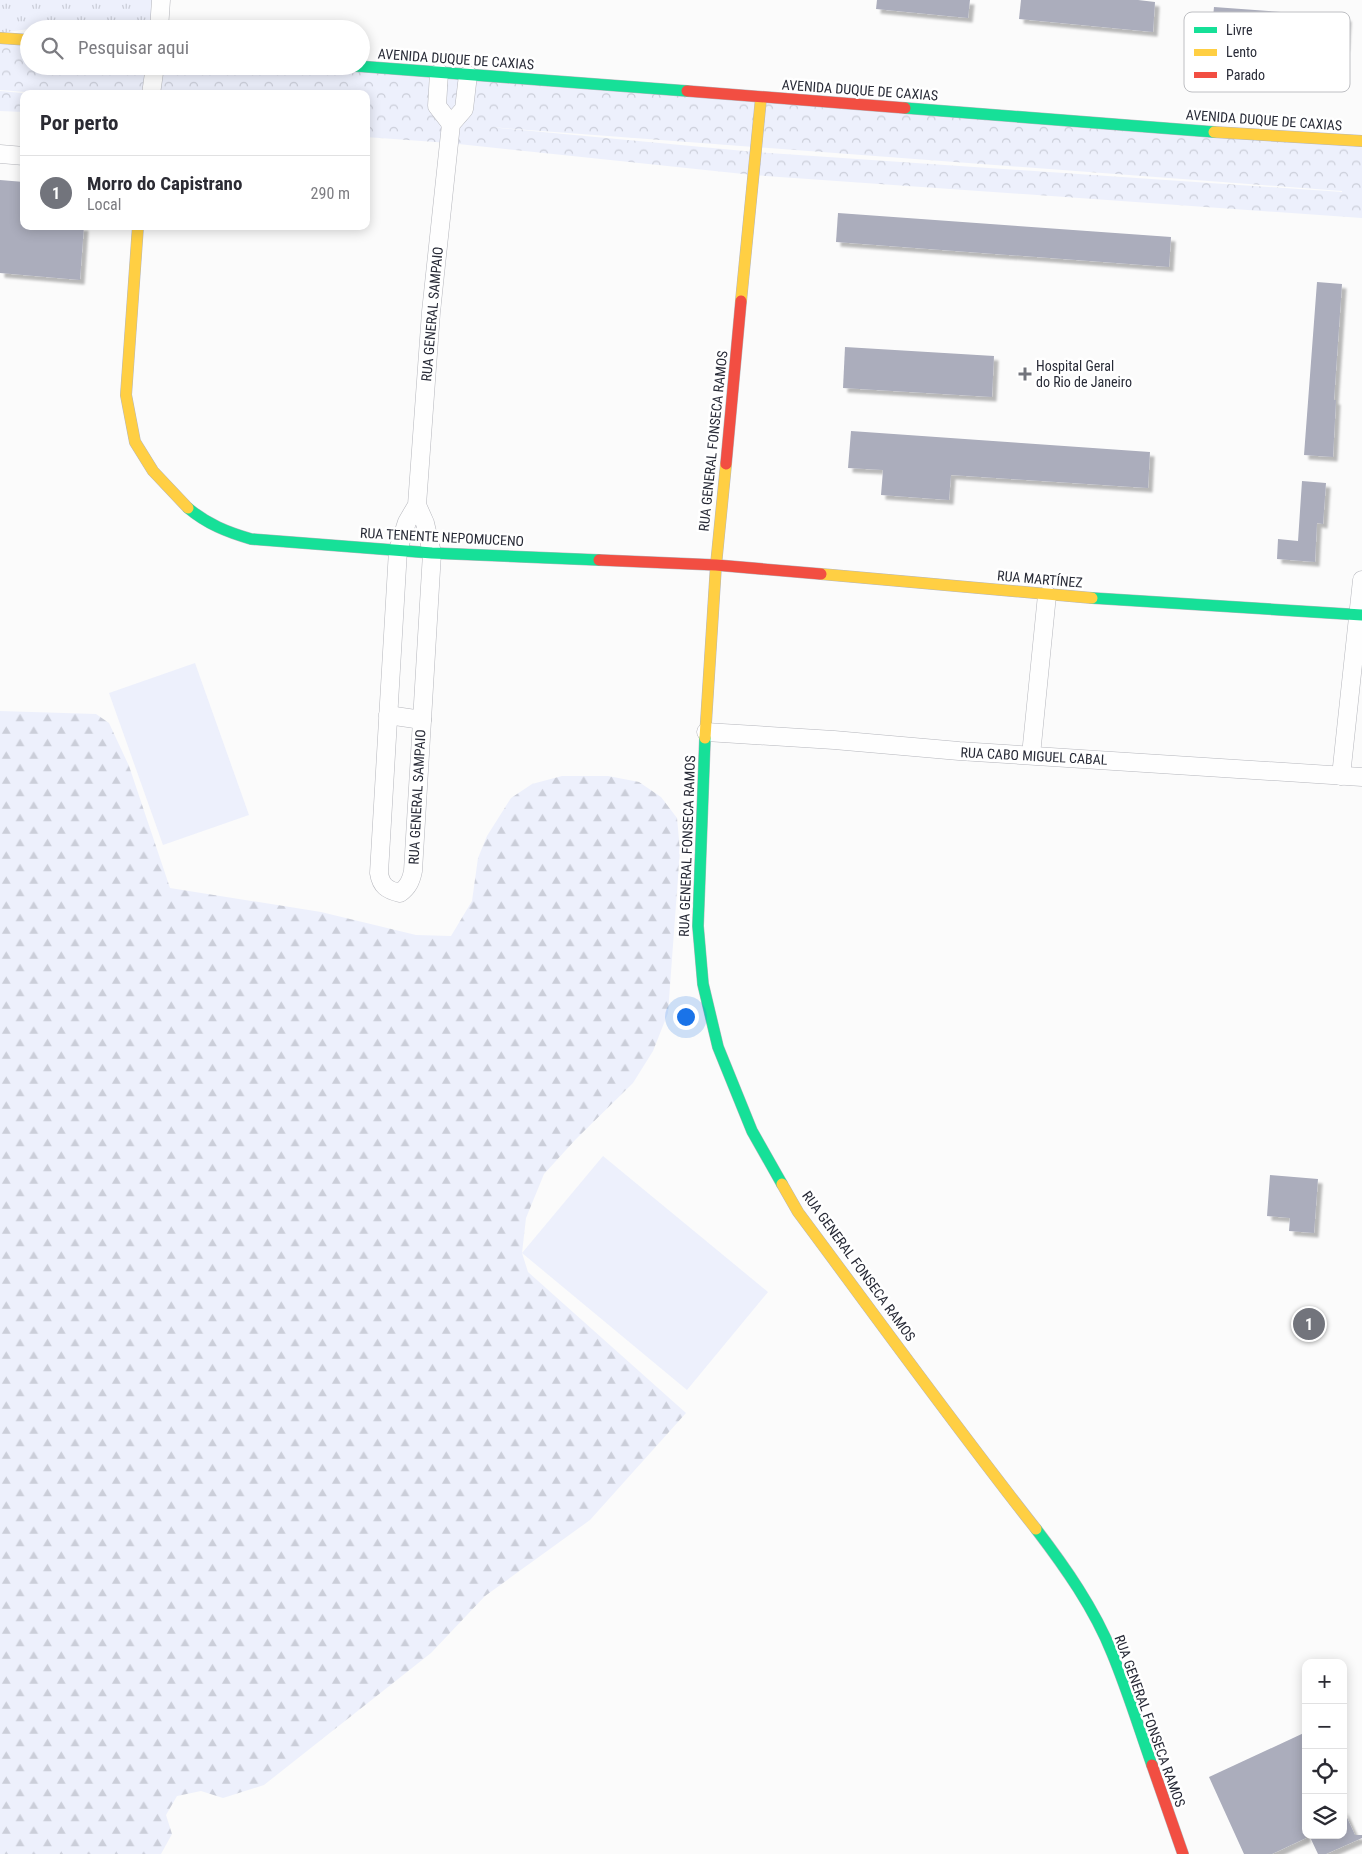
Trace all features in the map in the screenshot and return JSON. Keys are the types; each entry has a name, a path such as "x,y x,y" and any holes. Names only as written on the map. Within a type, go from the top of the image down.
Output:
{"street":[{"path":"160,20 161,0"},
{"path":"0,38 20,39"},
{"name":"AVENIDA DUQUE DE CAXIAS","path":"370,67 1125,126 1362,142"},
{"path":"439,73 437,106 451,124"},
{"path":"152,90 154,75"},
{"name":"RUA GENERAL SAMPAIO","path":"417,505 425,523 432,552 413,871 412,880 407,888 400,893 389,890 380,882 379,873 398,550 404,530 417,505 431,312 451,124 464,109 468,75"},
{"name":"RUA GENERAL FONSECA RAMOS","path":"761,98 716,565 706,732 698,926 703,984 718,1047 752,1131 798,1212 934,1394 962,1435 1055,1554 1090,1607 1112,1652 1183,1854"},
{"path":"0,154 20,156"},
{"name":"RUA TENENTE NEPOMUCENO","path":"138,230 126,395 135,442 153,471 201,519 227,532 251,539 432,552 716,565"},
{"name":"RUA MARTÍNEZ","path":"716,565 1047,595 1222,608 1361,615"},
{"path":"1340,776 1361,615 1362,580"},
{"path":"1031,755 1047,595"},
{"path":"388,715 422,720"},
{"name":"RUA CABO MIGUEL CABAL","path":"706,732 834,740 959,751 1362,777"}],"green space":[{"path":"0,0 161,0 159,20 20,20 20,30 0,33"},
{"path":"0,35 20,36 20,75 370,75 370,67 1362,139 1362,218 753,175 449,143 370,137 370,90 20,90 20,92 0,90","holes":["489,127 1342,191 755,152"]},
{"path":"0,91 20,93 20,112 0,111"},
{"path":"195,663 249,815 163,845 109,693"},
{"path":"0,711 96,714 109,723 129,766 170,888 321,912 416,935 451,936 472,901 478,858 487,836 511,798 532,784 562,776 608,776 639,782 661,797 677,818 680,850 668,1013 653,1051 633,1083 576,1139 544,1174 526,1218 522,1253 528,1272 686,1413 590,1520 485,1596 431,1653 264,1785 223,1798 201,1791 177,1796 166,1815 172,1834 161,1854 0,1854"},
{"path":"603,1156 768,1292 687,1390 522,1253"}],"building":[{"path":"877,0 970,0 968,18 876,9"},
{"path":"1021,0 1138,0 1155,2 1153,32 1019,19"},
{"path":"1214,7 1280,12 1214,12"},
{"path":"0,180 20,182 20,230 84,230 80,280 0,273"},
{"path":"838,213 1171,237 1169,267 836,242"},
{"path":"1317,282 1342,284 1334,400 1336,400 1333,457 1304,455"},
{"path":"845,347 994,356 992,397 843,388"},
{"path":"851,431 1150,452 1148,488 951,475 949,500 881,495 883,470 848,468"},
{"path":"1302,481 1326,483 1323,524 1317,523 1315,562 1277,559 1278,539 1298,541"},
{"path":"1270,1175 1318,1179 1314,1233 1289,1231 1290,1218 1267,1216"},
{"path":"1302,1734 1302,1839 1304,1839 1272,1854 1244,1854 1209,1777"},
{"path":"1347,1818 1355,1835 1362,1835 1362,1838 1326,1854 1318,1854 1311,1839 1347,1839"}],"traffic: fast":[{"path":"370,67 687,91"},
{"path":"905,108 1214,132"},
{"path":"188,508 202,519 218,527 251,539 432,553 599,560"},
{"path":"1092,598 1362,615"},
{"path":"705,738 698,926 703,984 718,1047 752,1131 782,1184"},
{"path":"1036,1529 1078,1588 1105,1636 1123,1680 1152,1765"}],"traffic: slow":[{"path":"0,38 20,39"},
{"path":"741,301 761,98"},
{"path":"1214,132 1362,141"},
{"path":"138,230 126,395 135,442 153,471 188,508"},
{"path":"705,738 716,565 726,464"},
{"path":"821,574 1092,598"},
{"path":"782,1184 798,1212 945,1411 1036,1529"}],"traffic: jam":[{"path":"687,91 905,108"},
{"path":"726,464 741,301"},
{"path":"599,560 716,565 821,574"},
{"path":"1152,1765 1183,1854"}],"place":[{"name":"Hospital Geral do Rio de Janeiro","path":"1025,374"},
{"name":"Morro do Capistrano","path":"1309,1324"}]}
